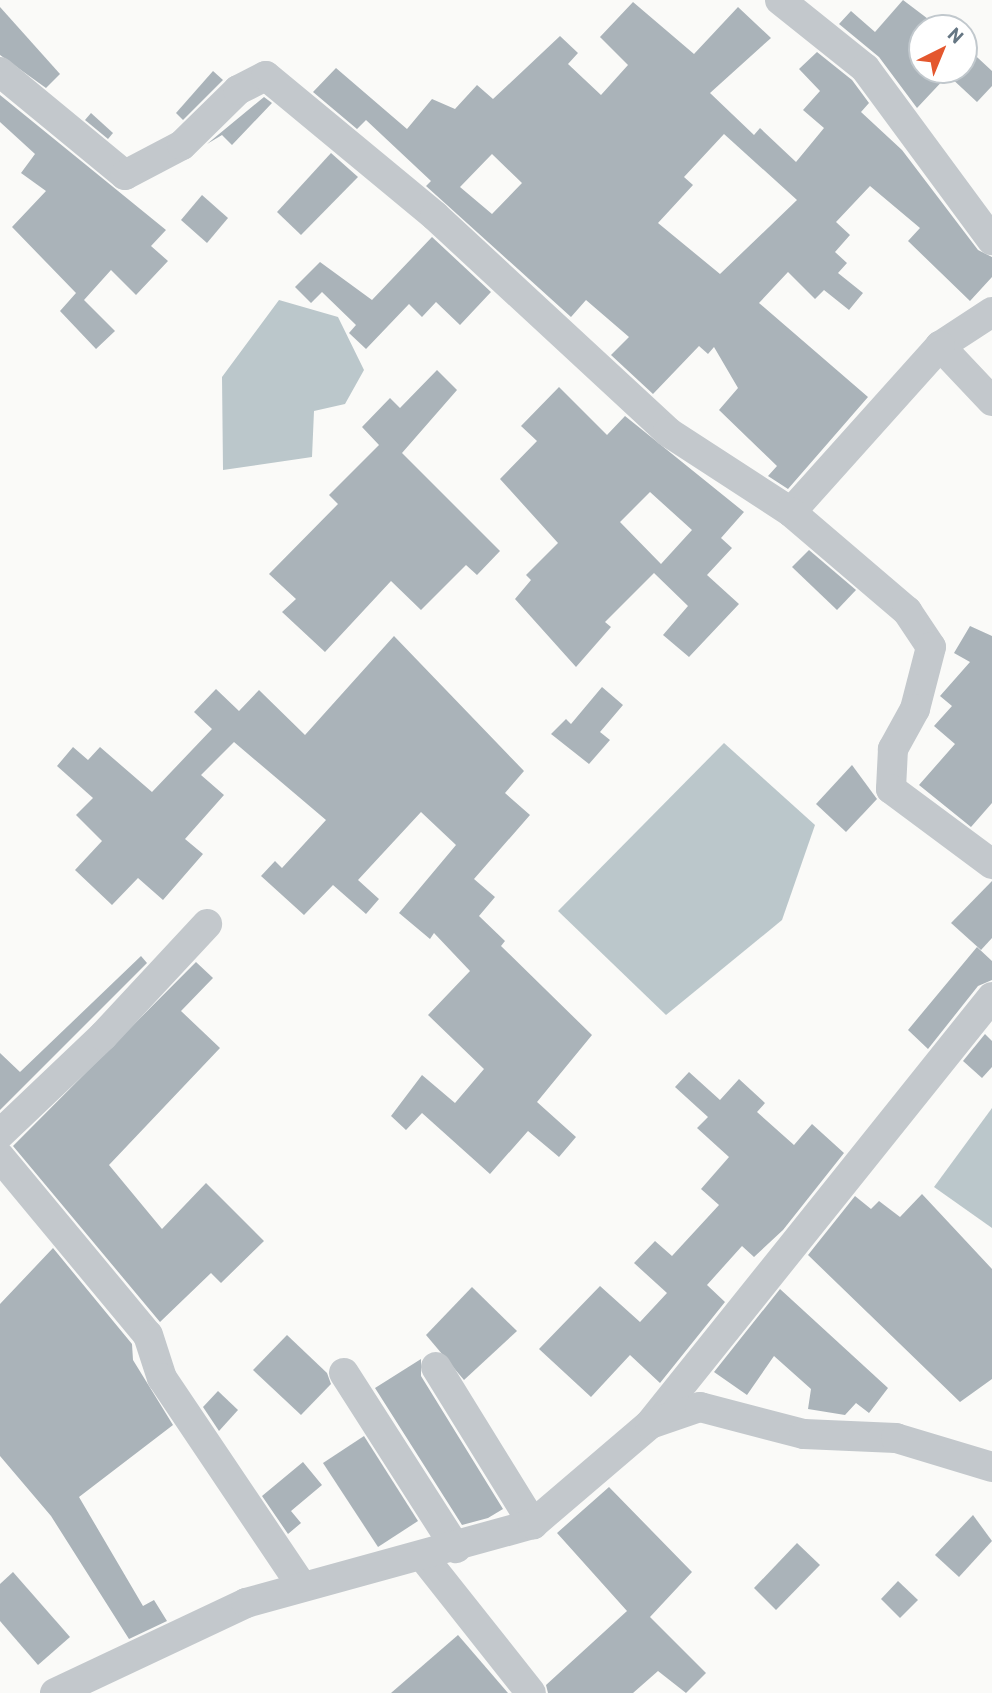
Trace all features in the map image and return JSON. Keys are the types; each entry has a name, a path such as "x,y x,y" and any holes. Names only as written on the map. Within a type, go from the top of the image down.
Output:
{"street":[{"path":"780,0 865,68 992,240"},
{"path":"0,72 125,175 182,145 238,90 266,76 435,216 668,432 791,512 907,611 931,647 915,709 893,749 891,789 992,864"},
{"path":"791,512 940,346 992,312"},
{"path":"940,346 992,401"},
{"path":"0,1134 103,1037 207,924"},
{"path":"55,1693 246,1604 301,1585 424,1558 533,1524 650,1424 992,998"},
{"path":"0,1157 148,1335 162,1378 301,1585"},
{"path":"436,1367 533,1524"},
{"path":"344,1373 456,1548"},
{"path":"650,1424 700,1407 804,1434 896,1438 992,1467"},
{"path":"424,1558 531,1693"}],"shaded area":[{"path":"279,300 338,317 364,370 345,404 314,411 312,457 223,470 222,377"},
{"path":"724,743 815,825 782,920 666,1015 558,911"},
{"path":"992,1108 992,1228 934,1187"}],"building":[{"path":"903,0 922,14 908,14 908,84 940,84 917,108 879,57 839,24 851,11 875,32"},
{"path":"633,2 694,54 738,7 771,38 710,93 754,135 760,128 796,162 824,128 803,110 820,91 799,69 817,52 852,80 869,103 861,112 902,150 978,250 992,257 992,277 970,301 908,241 920,228 870,186 836,222 850,235 835,252 847,263 838,273 863,293 849,310 824,290 815,299 788,272 759,303 868,397 788,489 768,476 777,466 719,410 738,388 714,347 708,354 699,346 653,394 611,355 629,337 586,300 571,317 426,186 431,181 366,120 357,129 313,92 336,68 407,129 432,99 455,109 477,85 493,99 560,36 578,53 568,64 601,95 628,65 600,37","holes":["724,134 797,200 720,274 658,223 693,185 684,177","492,154 522,183 492,214 460,187"]},
{"path":"0,7 60,74 46,88 0,55"},
{"path":"978,58 992,71 992,86 977,102 958,84 978,84"},
{"path":"213,71 223,80 183,120 176,113"},
{"path":"0,95 166,230 151,246 168,261 136,295 111,270 84,300 115,331 96,349 60,311 76,293 12,227 46,191 21,173 35,154 0,122"},
{"path":"264,97 272,103 232,145 222,135 207,144"},
{"path":"91,113 113,133 108,139 85,120"},
{"path":"331,153 358,177 301,235 277,212"},
{"path":"202,195 228,218 207,243 181,220"},
{"path":"432,237 491,292 460,325 436,302 422,317 409,304 366,349 349,333 356,325 322,292 311,303 295,287 320,262 372,300"},
{"path":"437,370 457,390 402,453 500,551 477,575 466,565 421,610 391,581 325,652 282,612 296,599 269,574 338,504 329,495 379,445 362,427 390,398 400,408"},
{"path":"559,387 607,435 625,416 744,512 721,538 732,548 707,575 739,604 689,657 663,635 688,606 654,573 605,622 611,627 576,667 515,599 531,580 526,575 558,543 500,479 537,441 521,426","holes":["650,492 692,530 661,564 620,522"]},
{"path":"809,550 856,590 837,610 792,567"},
{"path":"970,626 992,636 992,803 971,827 919,785 955,744 934,726 952,706 940,696 970,662 954,653"},
{"path":"394,636 524,771 505,793 530,815 474,879 495,897 479,916 505,941 501,946 592,1035 537,1102 576,1137 559,1157 528,1131 490,1174 422,1113 406,1130 391,1116 422,1075 455,1103 484,1069 428,1015 470,971 434,933 430,939 399,913 456,845 421,812 358,880 379,899 366,914 333,885 304,915 261,876 275,861 282,868 326,820 234,742 201,775 224,795 185,839 203,854 163,900 138,878 112,905 75,870 102,841 76,815 93,798 57,766 73,747 88,760 100,747 152,792 212,729 194,712 216,689 239,711 259,690 305,735"},
{"path":"602,687 623,705 600,732 610,740 589,764 551,734 566,719 571,724"},
{"path":"852,765 877,799 846,832 816,804"},
{"path":"992,881 992,938 981,950 951,923"},
{"path":"977,947 992,961 992,980 978,986 928,1049 908,1030"},
{"path":"141,956 147,963 0,1110 0,1053 20,1072"},
{"path":"196,962 213,978 181,1011 220,1048 109,1165 162,1229 206,1183 264,1241 221,1283 211,1273 160,1322 13,1146"},
{"path":"985,1034 992,1041 992,1067 982,1078 963,1061"},
{"path":"689,1072 720,1100 739,1079 765,1103 757,1112 794,1145 812,1124 844,1153 783,1230 754,1257 742,1246 707,1285 725,1302 660,1383 630,1355 591,1397 539,1349 600,1286 640,1322 667,1293 634,1263 655,1241 672,1256 719,1205 701,1189 729,1157 697,1128 708,1117 675,1087"},
{"path":"922,1194 992,1269 992,1379 960,1402 808,1255 855,1196 871,1209 879,1201 900,1217"},
{"path":"53,1248 132,1344 133,1360 173,1425 79,1497 143,1606 154,1600 167,1621 129,1639 51,1516 0,1456 0,1304"},
{"path":"472,1287 517,1331 464,1380 426,1335"},
{"path":"780,1289 888,1388 869,1413 856,1403 845,1415 808,1409 811,1389 774,1356 747,1395 714,1372"},
{"path":"287,1335 327,1373 331,1384 301,1415 253,1370"},
{"path":"421,1359 421,1376 503,1509 488,1518 462,1525 375,1388"},
{"path":"218,1391 238,1410 219,1431 203,1407"},
{"path":"364,1436 418,1521 378,1547 323,1463"},
{"path":"303,1462 322,1485 291,1511 301,1523 288,1534 262,1496"},
{"path":"609,1487 692,1572 650,1617 706,1673 686,1693 658,1671 633,1693 548,1693 546,1685 627,1611 557,1533"},
{"path":"973,1515 992,1541 959,1577 935,1555"},
{"path":"797,1543 820,1565 776,1610 754,1588"},
{"path":"13,1572 70,1637 38,1665 0,1621 0,1584"},
{"path":"898,1581 918,1600 900,1618 881,1599"},
{"path":"458,1635 508,1693 391,1693"}]}
